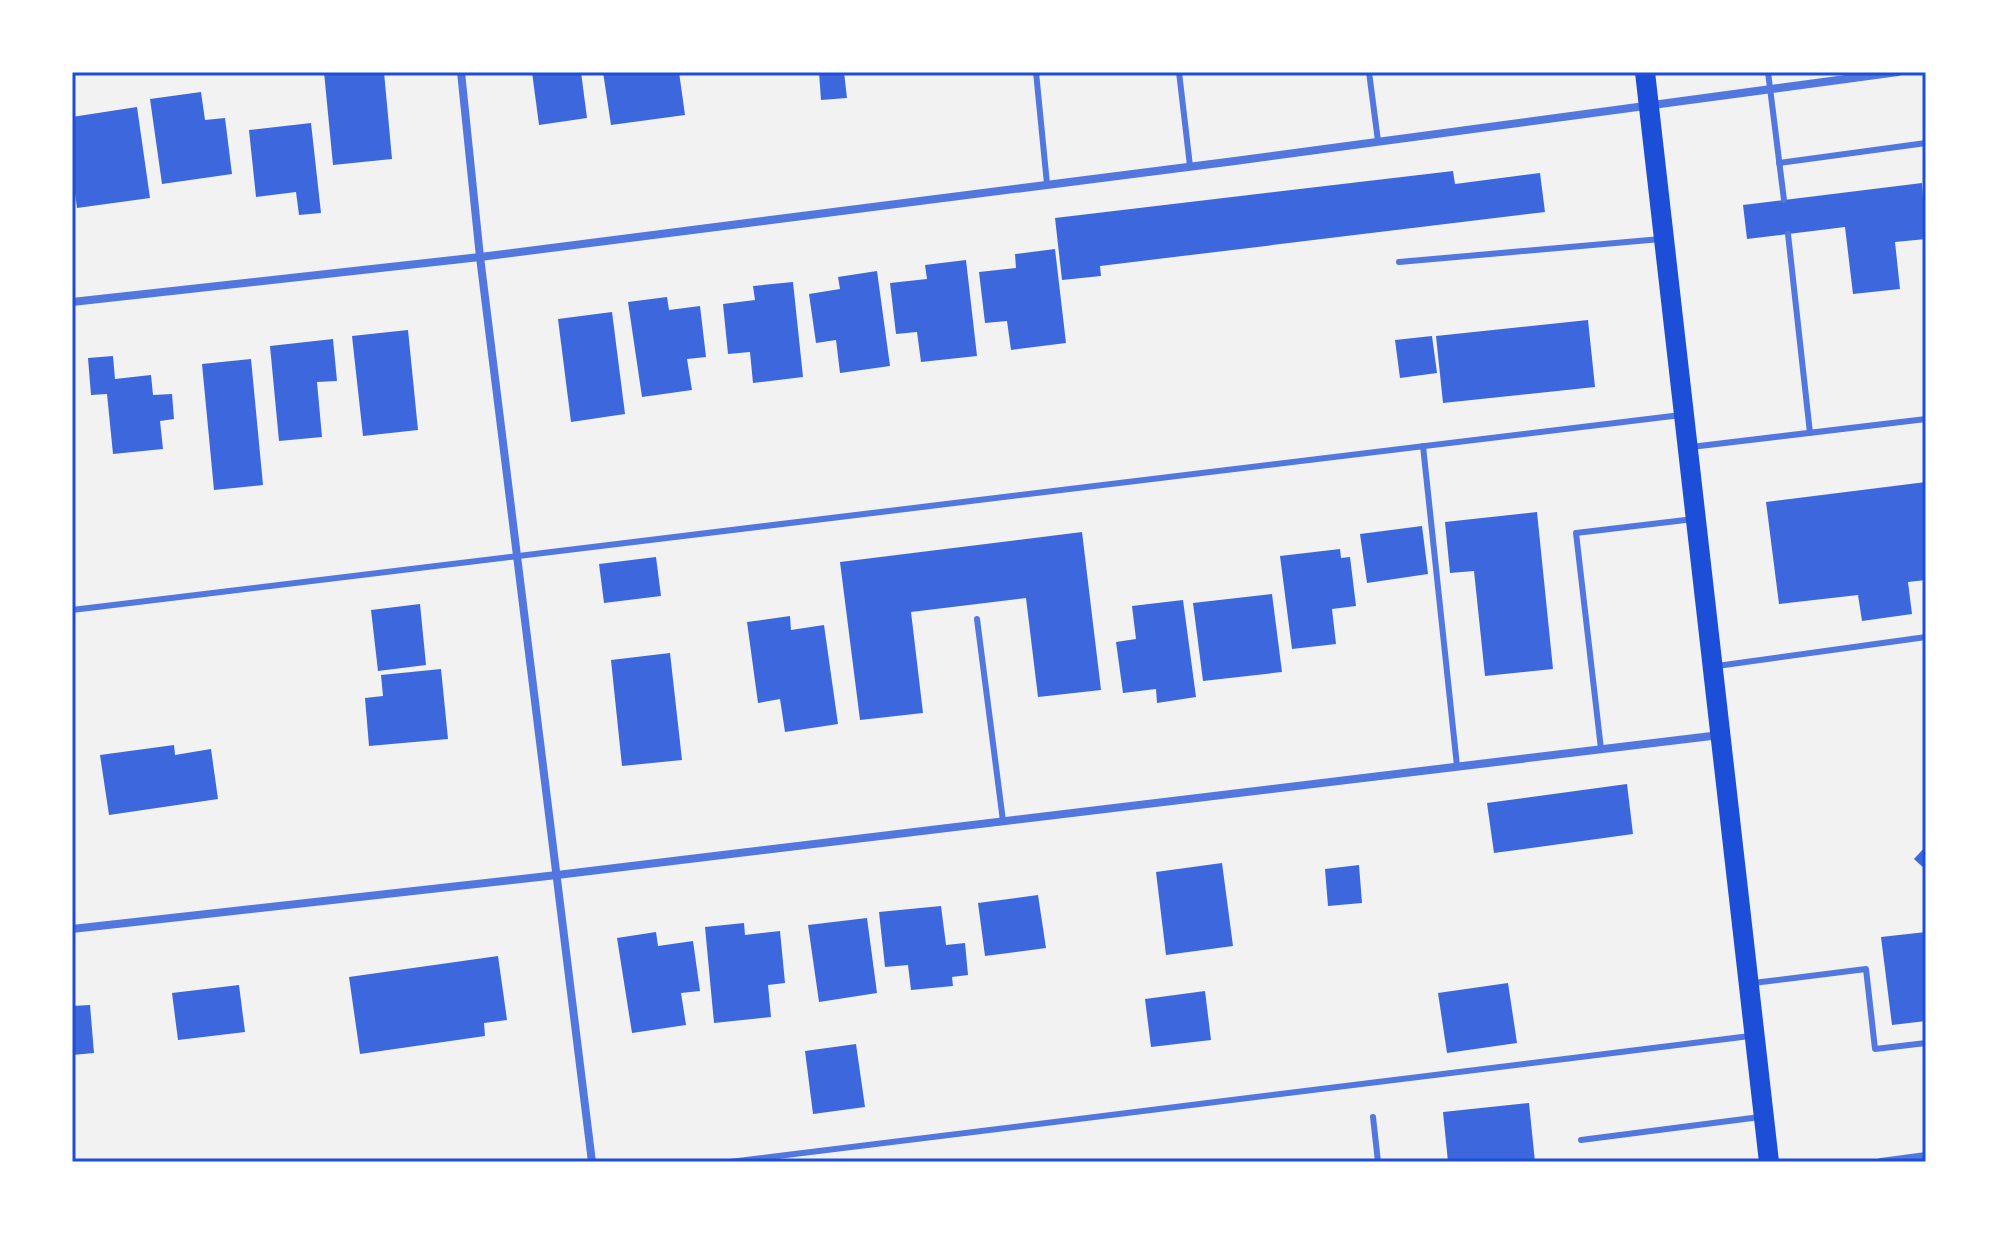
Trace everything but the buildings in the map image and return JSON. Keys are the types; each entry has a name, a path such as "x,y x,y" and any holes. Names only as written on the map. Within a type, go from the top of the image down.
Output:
{"main road":[{"path":"1645,72 1769,1162"}],"street":[{"path":"461,72 480,257 592,1162"},
{"path":"72,302 480,257 1898,72"},
{"path":"72,929 557,875 1721,735"},
{"path":"1881,1162 1926,1156"}],"lane":[{"path":"1036,72 1047,184"},
{"path":"1179,72 1190,166"},
{"path":"1369,72 1378,141"},
{"path":"1768,72 1784,200"},
{"path":"1779,163 1926,143"},
{"path":"1788,234 1810,433"},
{"path":"1399,262 1665,239"},
{"path":"72,610 1685,414"},
{"path":"1688,447 1926,419"},
{"path":"1423,446 1457,766"},
{"path":"1601,749 1576,533 1696,519"},
{"path":"977,619 1003,821"},
{"path":"1713,666 1926,637"},
{"path":"1749,983 1866,969 1875,1049 1926,1043"},
{"path":"730,1162 1755,1036"},
{"path":"1581,1140 1764,1116"},
{"path":"1373,1117 1378,1162"}]}
